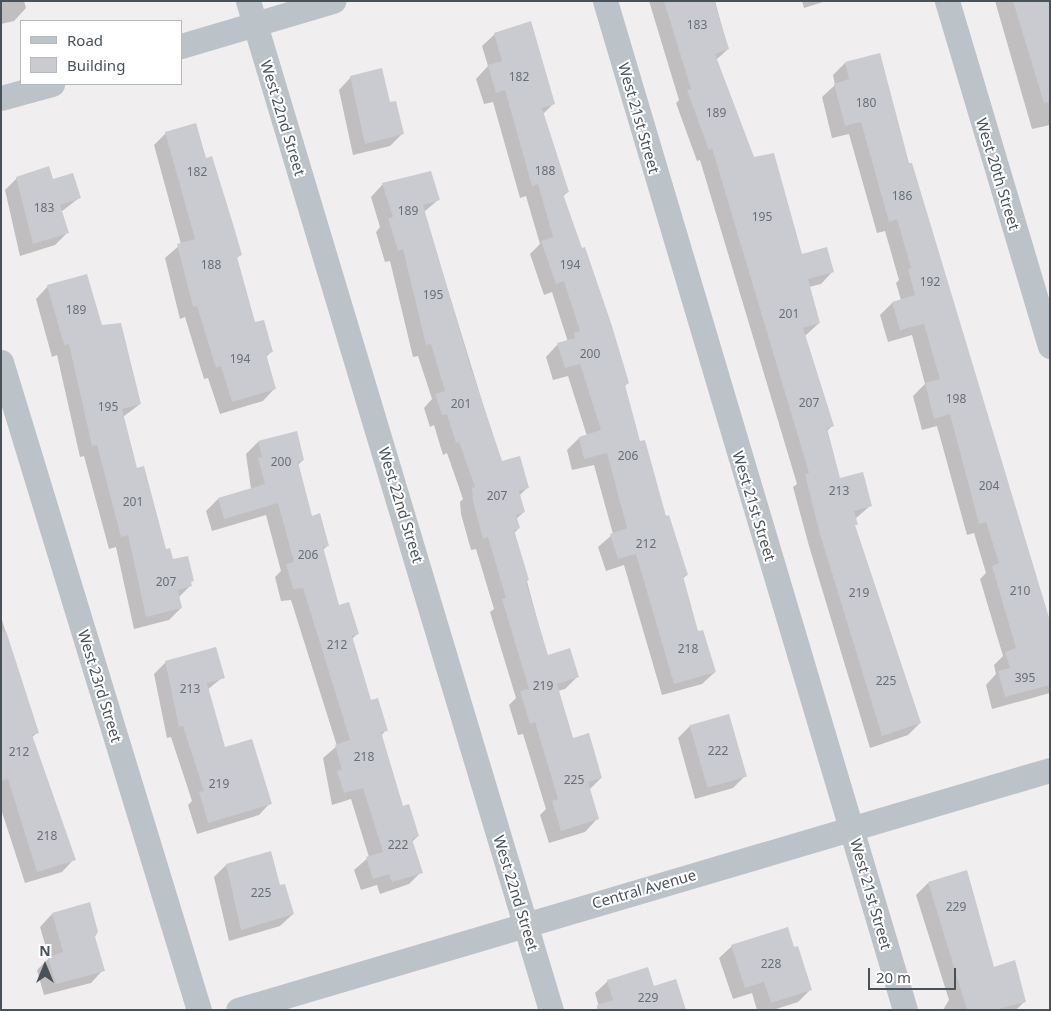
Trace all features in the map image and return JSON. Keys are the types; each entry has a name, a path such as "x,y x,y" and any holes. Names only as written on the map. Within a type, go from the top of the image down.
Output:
{"street":[{"name":"West 22nd Street","path":"248,1 551,1010"},
{"path":"182,46 334,1"},
{"name":"West 21st Street","path":"605,1 905,1010"},
{"name":"West 20th Street","path":"947,1 1050,346"},
{"path":"1,98 48,85"},
{"name":"West 23rd Street","path":"1,362 199,1010"},
{"name":"Central Avenue","path":"238,1010 525,923 1050,770"}],"building":[{"path":"664,1 714,1 729,49 715,54 754,157 774,153 802,254 827,247 834,272 808,279 820,323 803,328 834,426 827,428 840,478 863,472 872,506 854,511 858,525 855,525 921,723 882,736 820,534 805,474 809,473 712,148 709,150 687,90 691,89"},
{"path":"1013,1 1050,1 1050,102 1044,103"},
{"path":"531,21 555,104 542,108 569,192 563,194 582,248 585,247 612,326 629,383 625,385 640,441 645,440 666,516 669,515 688,575 683,576 698,631 703,630 716,672 674,684 636,554 618,559 610,534 627,528 607,453 584,459 579,437 601,430 580,364 565,368 557,343 575,338 574,333 580,331 564,281 556,284 541,241 553,237 538,184 532,186 505,90 496,93 488,65 502,61 494,33"},
{"path":"880,53 909,163 912,163 1050,621 1050,685 1005,697 998,671 1010,668 1005,652 1016,648 992,566 999,563 986,522 979,524 950,414 934,419 925,383 940,379 924,324 900,330 892,302 915,295 908,269 911,268 897,219 889,222 861,122 845,126 834,84 849,79 845,62"},
{"path":"382,68 390,102 396,101 404,134 365,144 350,76"},
{"path":"196,123 206,158 212,156 233,224 242,255 237,257 255,322 264,320 273,352 266,354 276,389 232,402 221,366 216,368 197,306 193,307 177,244 195,239 165,132"},
{"path":"49,166 53,179 73,173 81,198 60,205 69,233 33,244 16,177"},
{"path":"431,171 440,200 423,205 470,365 502,461 520,456 529,488 519,491 525,512 516,515 520,528 514,530 529,580 526,582 548,655 570,648 579,677 557,684 573,738 589,733 602,778 588,782 599,819 561,831 552,801 558,799 535,722 530,724 520,691 529,689 502,599 506,598 488,537 483,539 473,501 472,488 475,487 459,442 456,443 447,414 442,415 435,394 445,391 431,344 426,345 403,249 398,251 388,218 393,217 382,183"},
{"path":"87,274 102,325 121,323 141,404 122,409 137,468 144,466 166,549 170,548 173,559 188,556 194,581 191,582 192,586 178,590 182,608 146,617 128,535 121,537 97,445 92,446 69,344 64,345 47,285"},
{"path":"297,431 304,460 298,462 312,516 320,513 329,546 323,547 339,605 349,602 359,634 352,636 371,700 378,698 388,731 381,732 403,806 409,804 419,836 412,839 423,873 392,882 389,874 373,879 366,857 383,852 363,788 344,793 337,771 342,770 335,745 350,740 303,588 293,589 286,564 294,562 278,503 224,519 218,498 265,484 258,458 262,457 258,441"},
{"path":"6,631 39,733 32,735 76,860 37,872 8,779 1,781 1,632"},
{"path":"216,647 225,678 207,683 225,747 252,739 272,804 208,823 199,792 204,791 183,726 179,727 165,661"},
{"path":"729,714 747,776 708,788 690,725"},
{"path":"271,851 280,885 285,884 294,914 241,930 226,864"},
{"path":"967,870 994,967 1015,960 1026,1002 994,1010 967,1010 928,882"},
{"path":"90,902 98,932 95,937 105,971 56,984 48,957 63,952 52,913"},
{"path":"788,927 794,947 798,946 812,990 771,1003 764,982 745,988 731,945"},
{"path":"648,967 654,986 676,979 686,1010 597,1010 597,1005 613,1000 607,980"}]}
